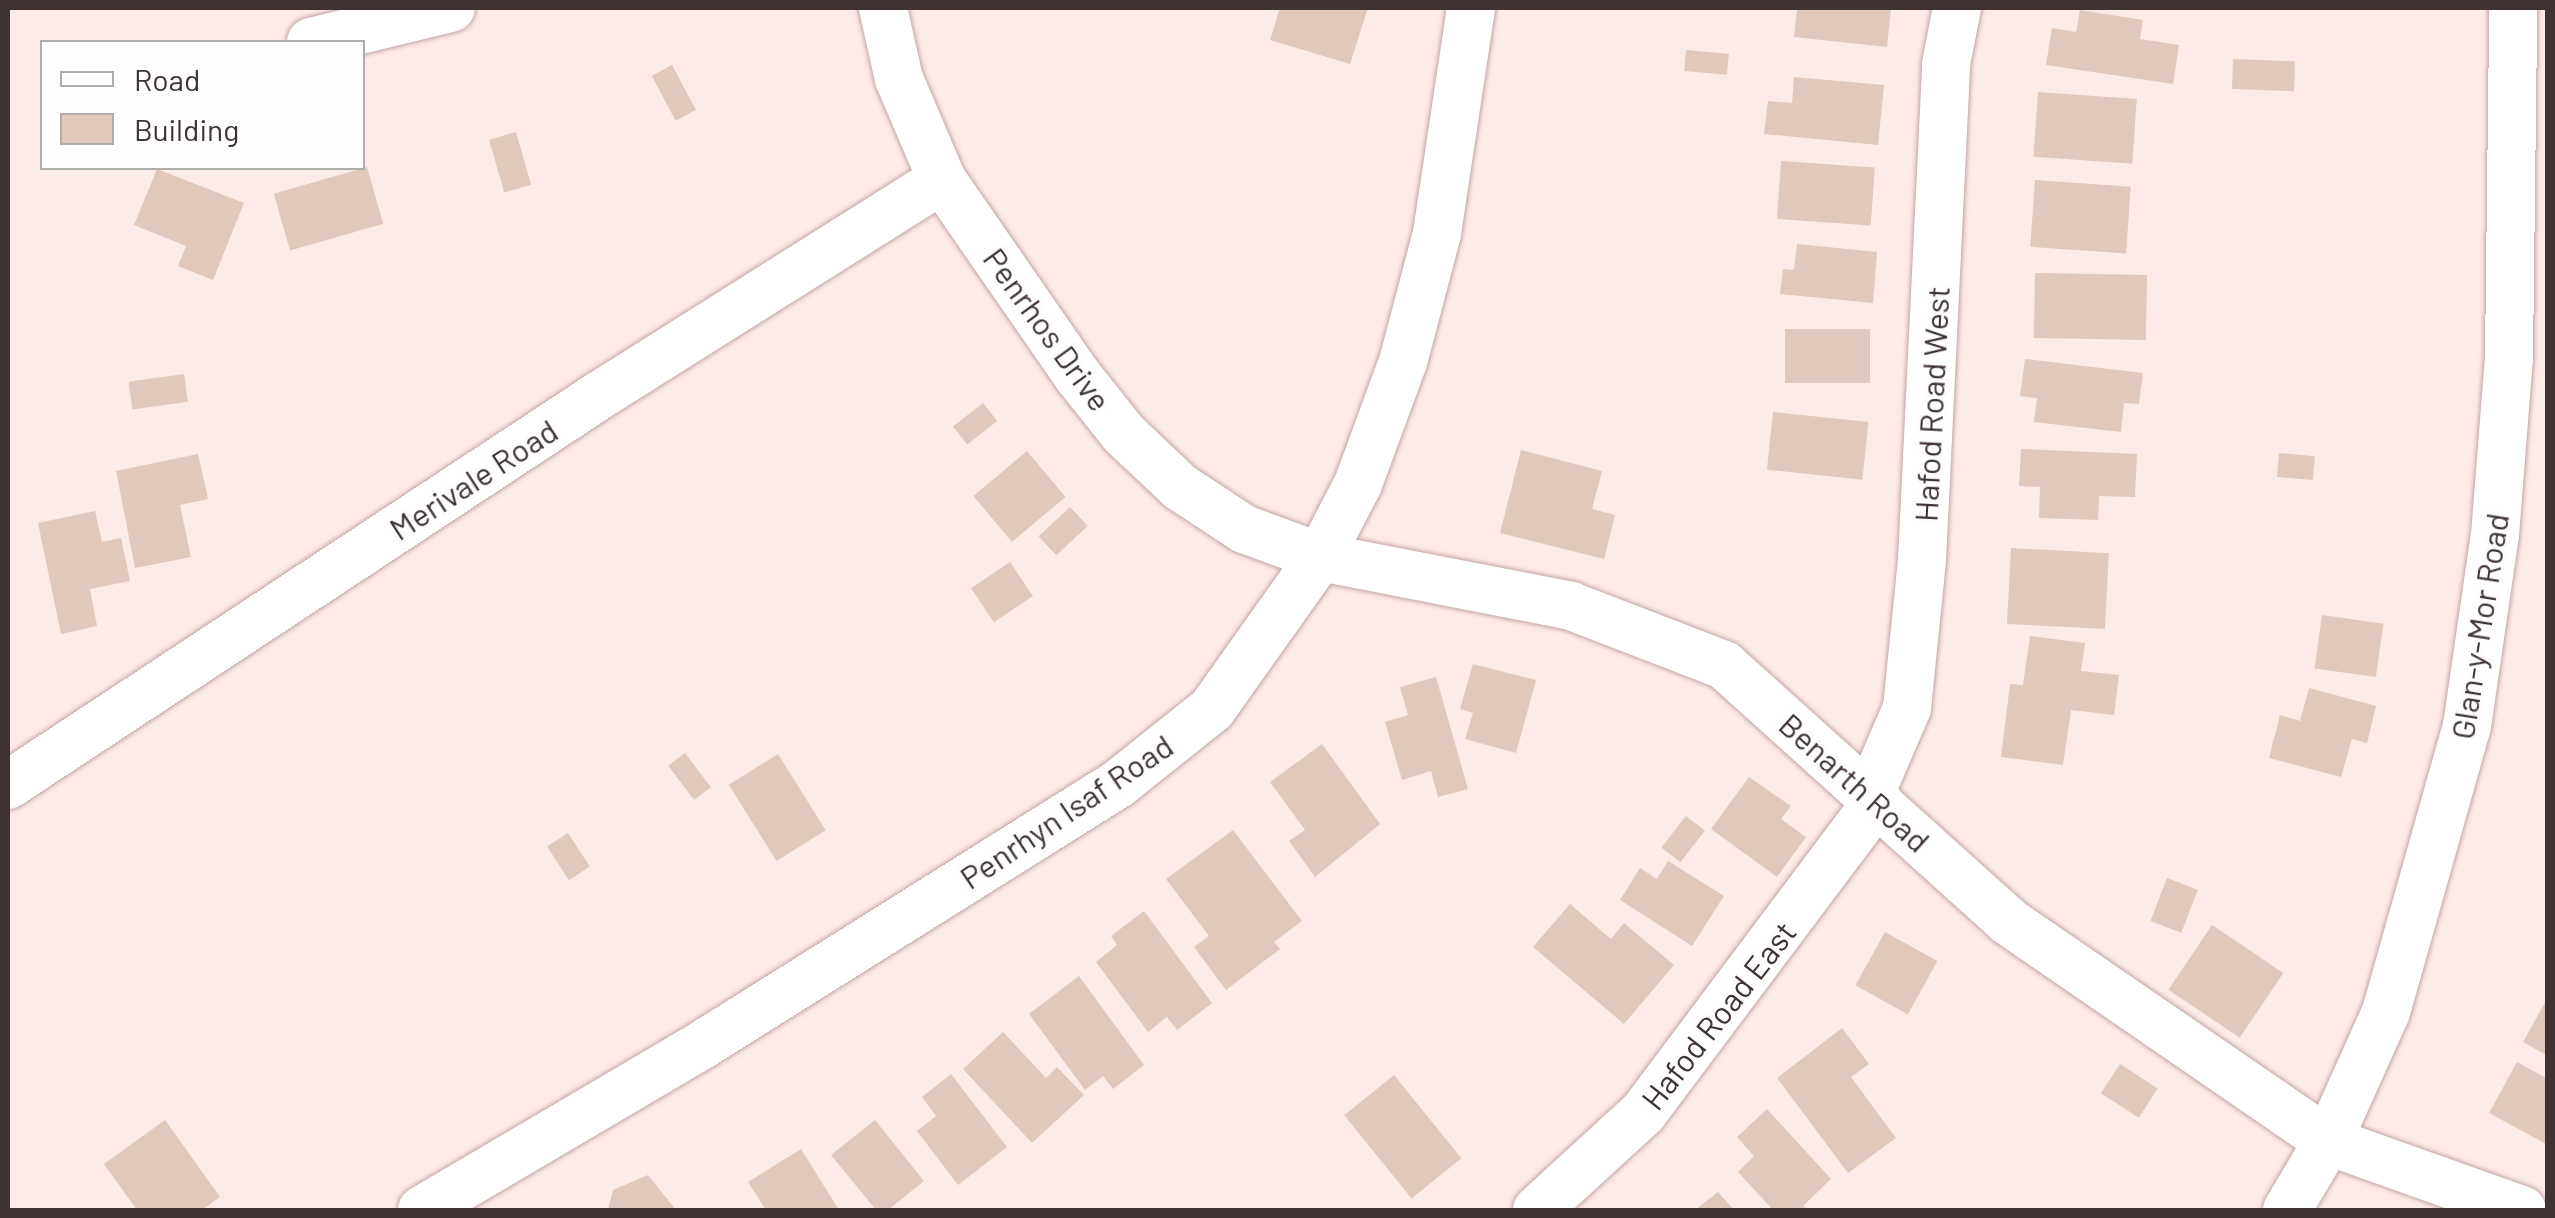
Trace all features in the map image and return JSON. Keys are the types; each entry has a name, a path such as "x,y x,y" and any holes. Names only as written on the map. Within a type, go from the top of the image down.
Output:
{"street":[{"path":"319,40 451,8"},
{"name":"Penrhos Drive","path":"883,8 899,78 942,180 1124,434 1180,487 1244,529 1320,557"},
{"name":"Penrhyn Isaf Road","path":"451,1203 1118,784 1212,709 1320,557 1358,484 1403,362 1437,233 1471,8"},
{"name":"Hafod Road West","path":"1874,797 1906,708 1924,540 1946,64 1957,8"},
{"name":"Glan-y-Mor Road","path":"2287,1210 2328,1141 2386,1012 2467,726 2496,535 2509,356 2514,8"},
{"name":"Merivale Road","path":"8,785 600,395 942,180"},
{"name":"Benarth Road","path":"1320,557 1570,606 1724,666 2008,921 2328,1141 2522,1210"},
{"name":"Hafod Road East","path":"1537,1210 1643,1113 1874,797"}],"building":[{"path":"1280,8 1368,8 1350,64 1270,40"},
{"path":"1797,8 1891,8 1887,47 1794,37"},
{"path":"2080,10 2143,20 2140,39 2179,45 2173,84 2046,65 2052,28 2076,32"},
{"path":"1686,50 1729,54 1727,75 1684,71"},
{"path":"2233,59 2295,61 2294,91 2232,89"},
{"path":"672,65 696,110 676,121 652,76"},
{"path":"1794,77 1884,85 1878,145 1764,134 1768,101 1792,103"},
{"path":"2038,92 2137,99 2132,164 2033,157"},
{"path":"516,132 531,185 504,193 489,140"},
{"path":"1781,161 1875,168 1871,225 1777,219"},
{"path":"367,167 383,224 290,250 274,194"},
{"path":"157,170 244,203 213,280 178,266 186,246 134,225"},
{"path":"2035,180 2131,187 2126,254 2030,247"},
{"path":"1797,244 1877,252 1873,303 1780,294 1783,269 1794,270"},
{"path":"2035,273 2147,275 2146,340 2034,338"},
{"path":"1785,329 1870,329 1870,383 1785,383"},
{"path":"2025,359 2143,373 2139,404 2124,403 2121,432 2034,422 2037,398 2020,396"},
{"path":"184,374 188,402 132,410 129,382"},
{"path":"983,403 997,421 967,445 953,426"},
{"path":"1773,412 1868,422 1862,480 1767,470"},
{"path":"2021,449 2137,454 2135,497 2099,496 2098,520 2039,518 2040,487 2019,486"},
{"path":"1521,450 1602,471 1592,509 1615,515 1604,559 1500,533"},
{"path":"1027,451 1066,497 1012,542 973,496"},
{"path":"2279,453 2315,456 2313,480 2277,477"},
{"path":"198,454 208,499 180,505 191,557 135,568 116,471"},
{"path":"1070,507 1088,526 1056,555 1039,536"},
{"path":"95,511 102,542 121,538 130,581 90,589 97,626 61,634 38,523"},
{"path":"2011,548 2109,553 2105,629 2007,624"},
{"path":"1010,562 1033,596 994,622 971,588"},
{"path":"2322,615 2383,624 2376,677 2314,668"},
{"path":"2030,636 2085,643 2081,671 2119,675 2114,715 2071,710 2063,765 2001,757 2010,684 2023,685"},
{"path":"1473,664 1536,680 1516,753 1465,739 1473,713 1460,709"},
{"path":"1436,677 1468,789 1438,797 1431,771 1402,780 1385,722 1408,715 1400,687"},
{"path":"2309,688 2376,706 2367,743 2352,739 2341,777 2269,758 2280,715 2300,721"},
{"path":"1322,744 1380,824 1315,877 1289,841 1305,830 1270,782"},
{"path":"685,753 711,787 694,800 668,766"},
{"path":"778,754 826,830 777,861 729,785"},
{"path":"1749,777 1791,806 1781,819 1806,837 1777,877 1711,829"},
{"path":"1686,816 1705,831 1680,862 1661,848"},
{"path":"1233,830 1302,921 1274,942 1280,949 1226,990 1194,947 1209,936 1166,879"},
{"path":"568,833 590,867 569,880 547,847"},
{"path":"1668,861 1724,896 1692,946 1620,900 1640,868 1657,879"},
{"path":"2167,878 2198,890 2181,933 2151,921"},
{"path":"1570,904 1611,939 1624,923 1674,965 1624,1024 1533,947"},
{"path":"1144,911 1212,1003 1177,1030 1167,1017 1148,1032 1096,962 1117,945 1111,936"},
{"path":"2212,925 2283,973 2240,1038 2168,990"},
{"path":"1885,932 1937,961 1908,1014 1855,985"},
{"path":"1079,976 1144,1065 1113,1089 1103,1076 1085,1090 1029,1014"},
{"path":"2548,997 2548,1056 2523,1042"},
{"path":"1842,1028 1869,1064 1851,1077 1896,1138 1848,1173 1777,1078"},
{"path":"1003,1032 1046,1078 1057,1067 1084,1095 1032,1143 963,1069"},
{"path":"2517,1062 2548,1079 2548,1145 2489,1113"},
{"path":"2120,1064 2158,1089 2139,1118 2101,1093"},
{"path":"951,1074 1007,1147 958,1185 917,1131 936,1116 922,1097"},
{"path":"1394,1075 1461,1158 1412,1198 1344,1115"},
{"path":"1767,1109 1831,1179 1803,1206 1808,1210 1773,1210 1738,1172 1754,1156 1737,1137"},
{"path":"165,1120 220,1197 202,1210 137,1210 104,1164"},
{"path":"875,1120 924,1181 888,1210 876,1210 831,1155"},
{"path":"801,1149 839,1210 766,1210 748,1182"},
{"path":"648,1175 676,1210 608,1210 613,1190"},
{"path":"1718,1192 1734,1210 1695,1210"}]}
